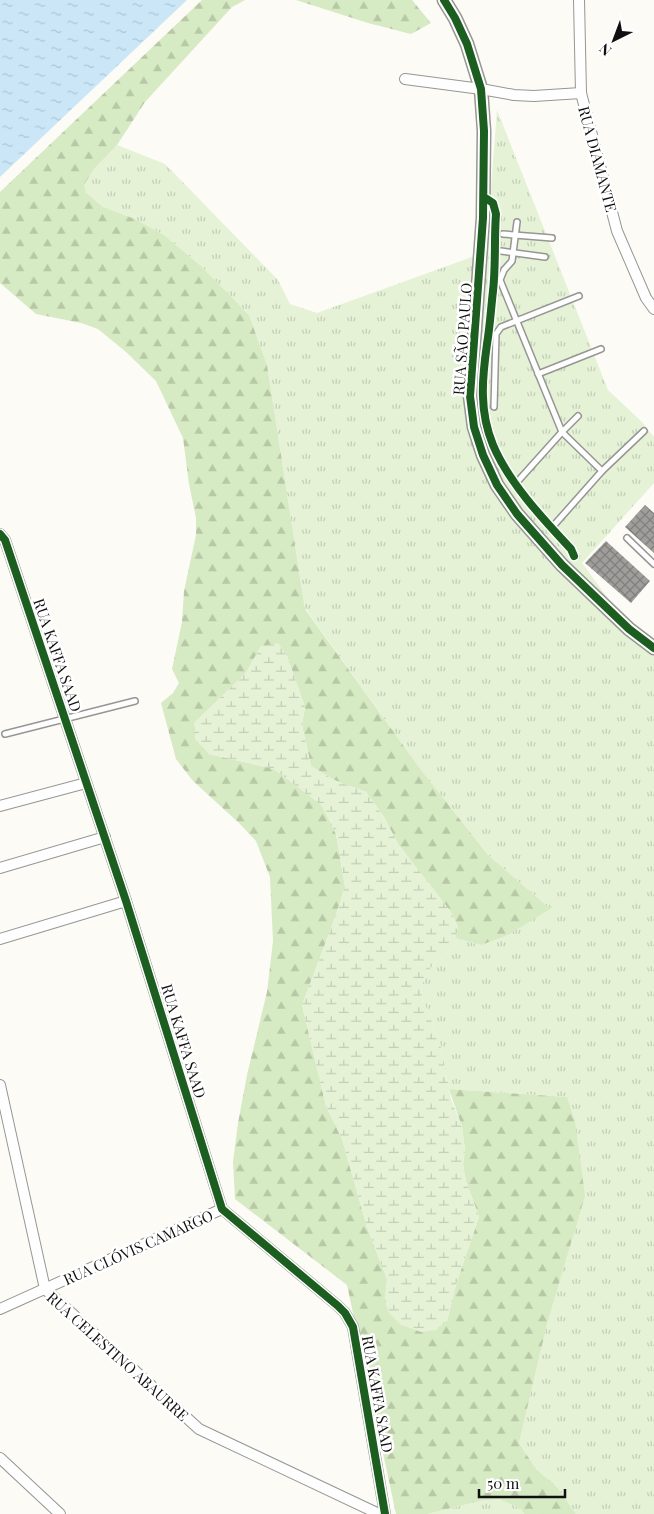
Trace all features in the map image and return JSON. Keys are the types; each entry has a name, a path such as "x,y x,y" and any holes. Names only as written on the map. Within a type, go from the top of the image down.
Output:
{"street":[{"name":"RUA SÃO PAULO","path":"444,0 467,44 481,89 484,131 483,218 470,396 474,427 483,455 497,485 516,514 562,565 629,628 654,648"},
{"name":"RUA DIAMANTE","path":"579,0 581,93 618,231 646,298 654,309"},
{"path":"405,80 514,95 581,93"},
{"name":"RUA KAFFA SAAD","path":"2,540 65,718 126,901 222,1209 338,1306 350,1320 353,1327 385,1514"},
{"path":"0,806 86,783"},
{"path":"0,868 105,838"},
{"path":"0,939 126,901"},
{"name":"RUA CELESTINO ABAURRE","path":"0,1086 44,1289 198,1429 379,1514"},
{"name":"RUA CLÓVIS CAMARGO","path":"0,1309 222,1209"},
{"path":"0,1458 55,1512"}],"lane":[{"path":"517,222 512,261 504,270 500,280 562,432 602,471"},
{"path":"503,234 552,238"},
{"path":"501,251 546,257"},
{"path":"494,408 496,334 501,327 579,296"},
{"path":"538,374 600,349"},
{"path":"518,481 578,416"},
{"path":"555,524 602,471 644,431"},
{"path":"627,538 654,564"},
{"path":"6,734 134,701"}],"green space":[{"path":"202,0 245,0 232,7 145,102 117,145 94,169 84,185 86,193 103,207 135,219 164,235 201,266 249,315 267,365 305,609 421,770 488,855 547,906 553,907 510,934 481,945 455,938 458,927 451,912 398,844 384,817 366,792 334,780 311,766 302,725 305,707 287,656 261,646 246,673 194,723 209,754 274,769 322,805 336,834 345,887 302,1005 326,1106 342,1139 367,1227 387,1279 385,1300 447,1321 457,1281 479,1217 466,1181 463,1164 465,1150 462,1127 449,1089 567,1097 575,1122 585,1196 548,1320 519,1443 536,1469 557,1487 576,1514 524,1514 521,1509 499,1499 480,1501 427,1514 396,1514 347,1285 235,1199 233,1162 238,1123 247,1075 267,992 273,941 270,877 256,841 193,781 176,759 161,703 173,693 179,683 172,669 182,622 184,591 196,535 196,518 183,438 156,381 126,352 98,329 81,323 36,314 0,283 0,192"},
{"path":"296,0 412,0 431,23 411,34 368,23"},
{"path":"497,110 608,390 642,422 654,437 654,483 582,563 647,651 654,655 654,1514 576,1514 557,1487 536,1469 519,1443 548,1320 567,1097 449,1089 440,1043 422,997 423,983 426,976 441,957 453,949 455,938 481,945 547,906 488,855 421,770 305,608 267,365 249,315 201,266 164,235 135,219 103,207 86,194 84,185 94,169 117,145 165,164 278,280 290,304 317,313 486,252"},
{"path":"278,643 287,656 305,707 302,725 311,766 334,780 366,792 384,817 398,844 451,912 458,927 453,949 435,963 426,976 423,983 422,997 440,1043 451,1099 462,1127 465,1150 463,1164 466,1181 479,1217 457,1281 447,1320 436,1330 421,1332 401,1325 388,1312 385,1300 387,1279 367,1227 342,1139 326,1106 302,1005 345,887 336,834 321,805 274,769 209,754 195,739 194,723 246,673 261,646"},
{"path":"499,1499 521,1509 524,1514 427,1514 480,1501"}],"water":[{"path":"0,0 187,0 0,177"}],"building":[{"path":"645,505 654,513 654,553 625,527"},
{"path":"606,541 650,581 631,603 585,563"}],"cycle path":[{"path":"444,0 467,44 481,89 484,131 483,218 470,396 474,427 483,455 497,485 517,514 562,565 629,629 654,648"},
{"path":"487,199 493,203 496,214 494,281 483,382 485,420 493,445 517,487 571,549 574,556"},
{"path":"0,534 5,540 126,901 222,1209 338,1306 345,1313 353,1327 385,1514"}]}
